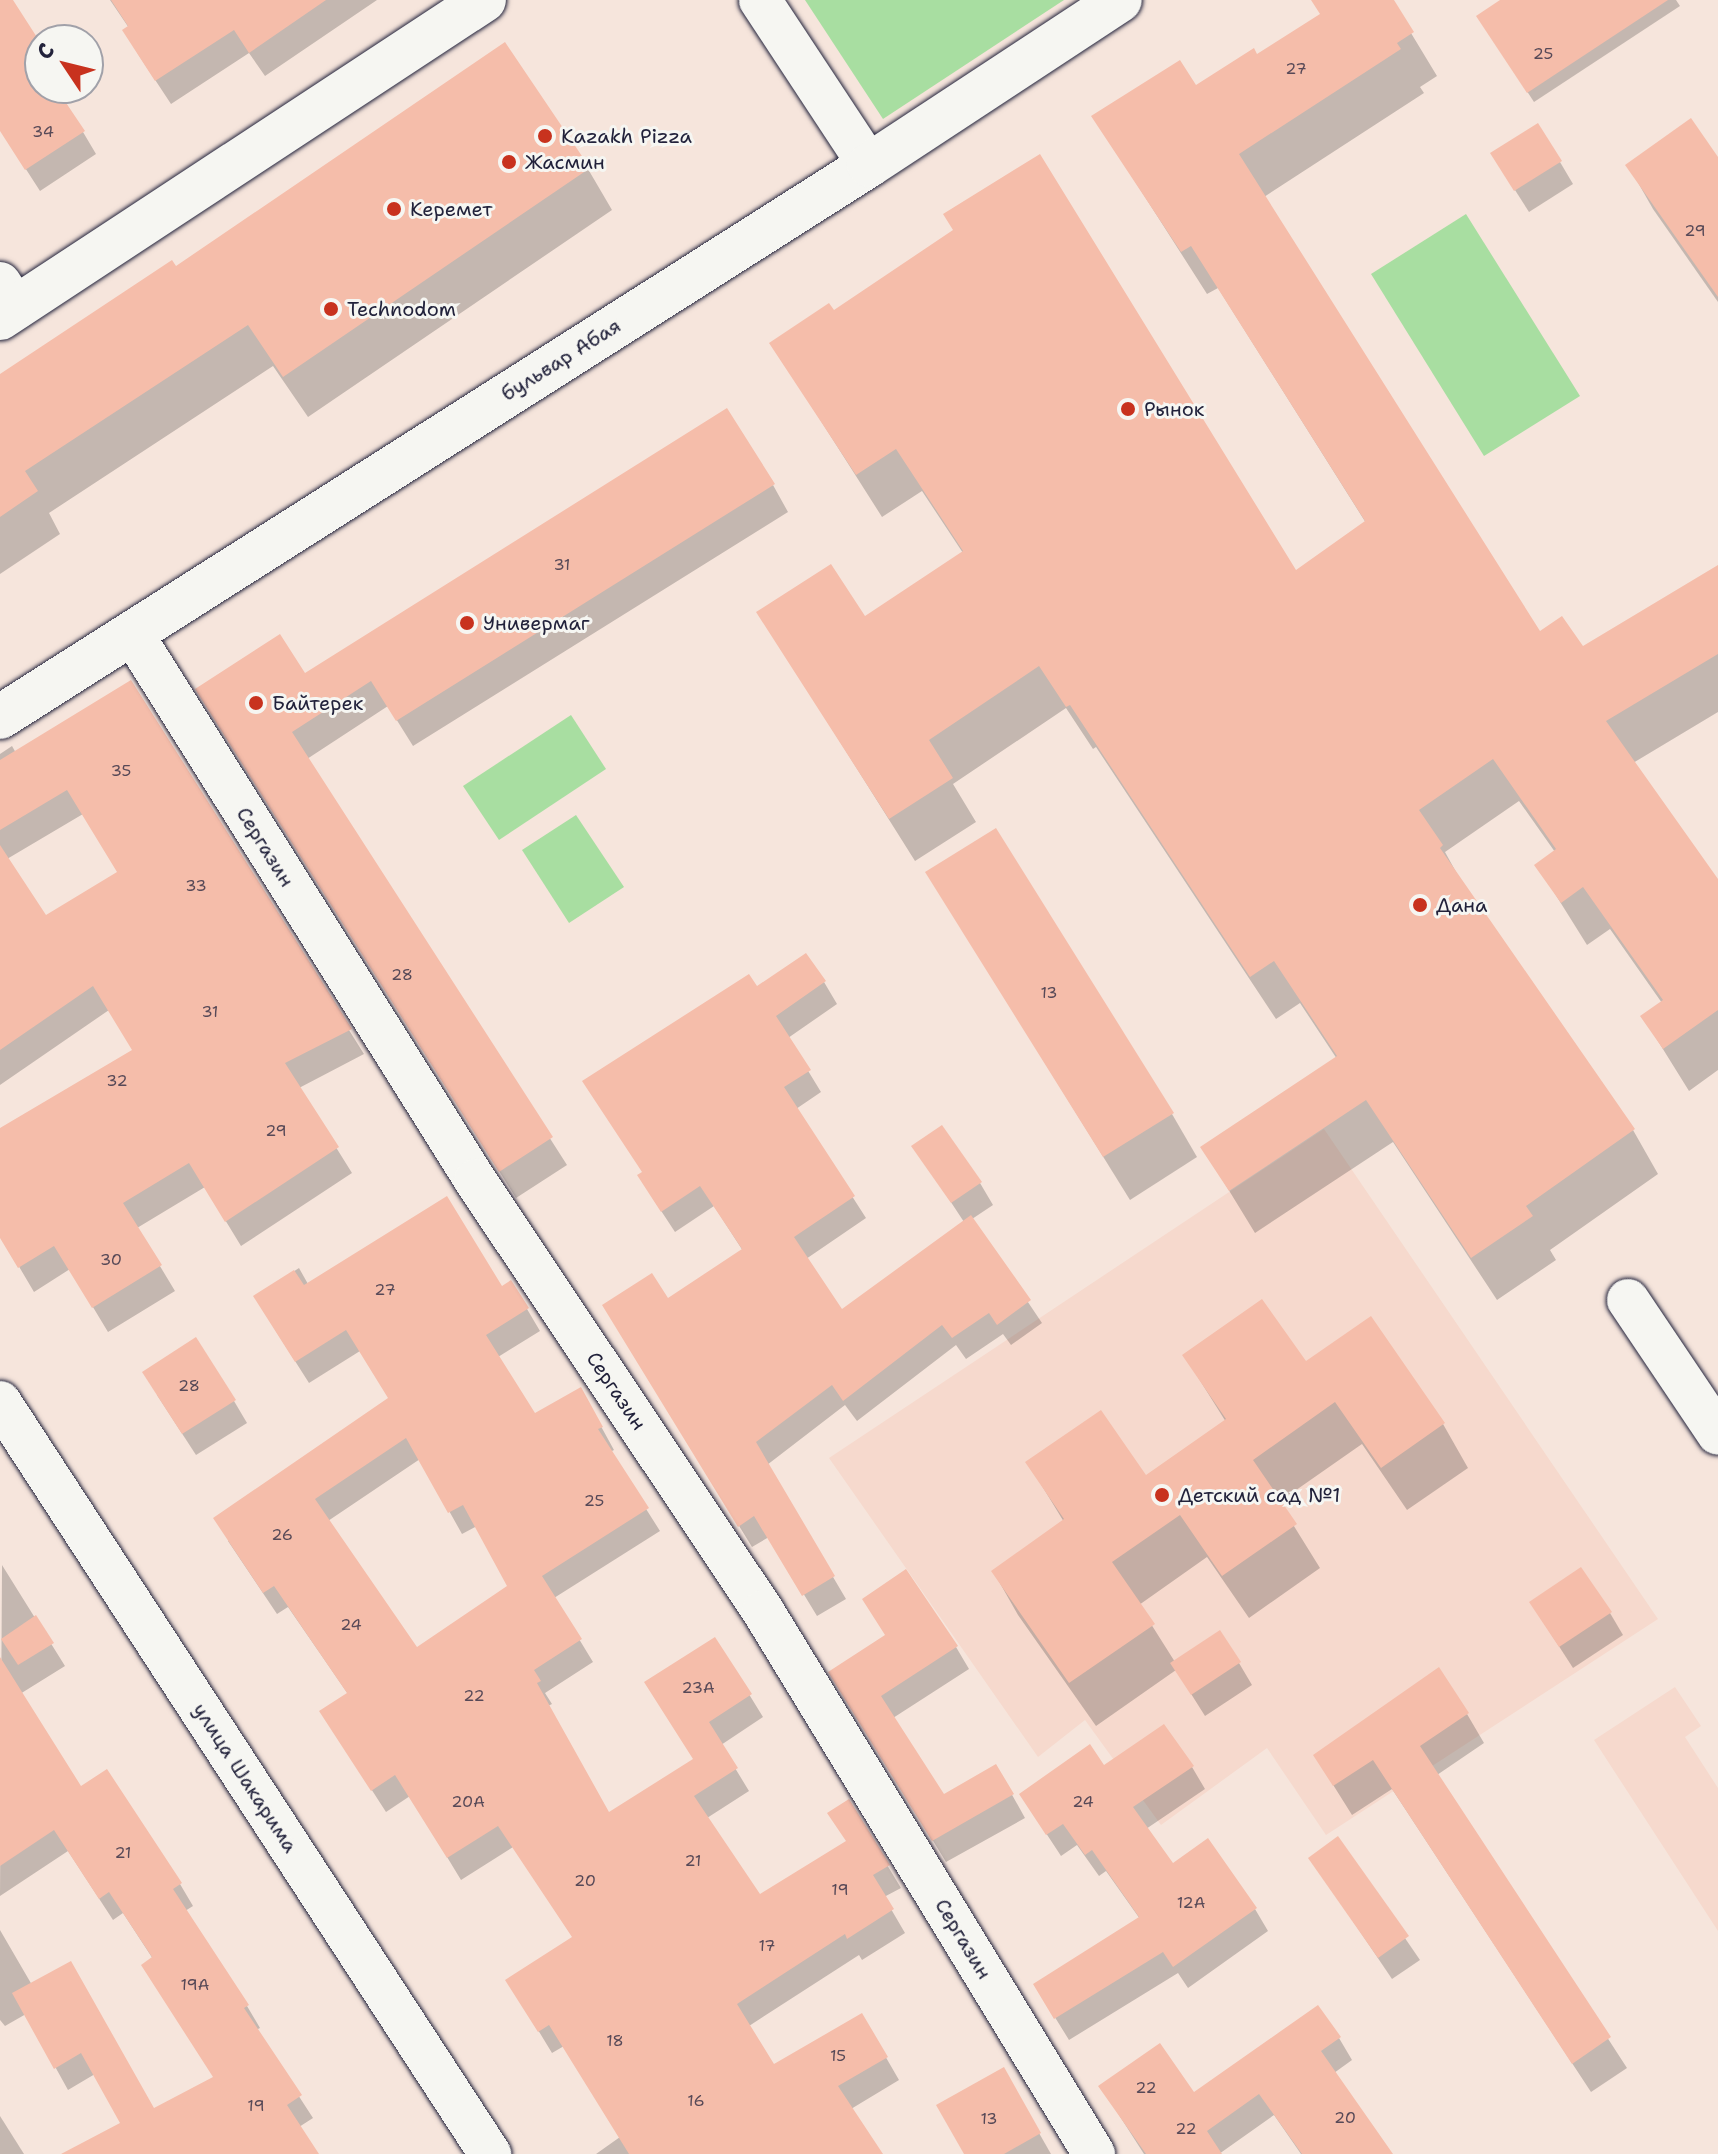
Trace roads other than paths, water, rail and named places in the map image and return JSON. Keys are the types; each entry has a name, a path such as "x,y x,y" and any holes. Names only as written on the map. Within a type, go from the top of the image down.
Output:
{"main road":[{"path":"5,303 484,0"},
{"name":"бульвар Абая","path":"0,717 869,165 1120,0"}],"street":[{"path":"760,0 869,165"},
{"name":"Сергазин","path":"132,633 475,1180 763,1611 1094,2154"},
{"path":"1628,1300 1718,1434"},
{"name":"улица Шакарима","path":"0,1402 490,2154"}],"place":[{"name":"Kazakh Pizza","path":"545,136"},
{"name":"Жасмин","path":"509,162"},
{"name":"Керемет","path":"394,209"},
{"name":"Technodom","path":"331,309"},
{"name":"Рынок","path":"1128,409"},
{"name":"Универмаг","path":"467,623"},
{"name":"Байтерек","path":"256,703"},
{"name":"Дана","path":"1420,905"},
{"name":"Детский сад №1","path":"1162,1495"}]}
